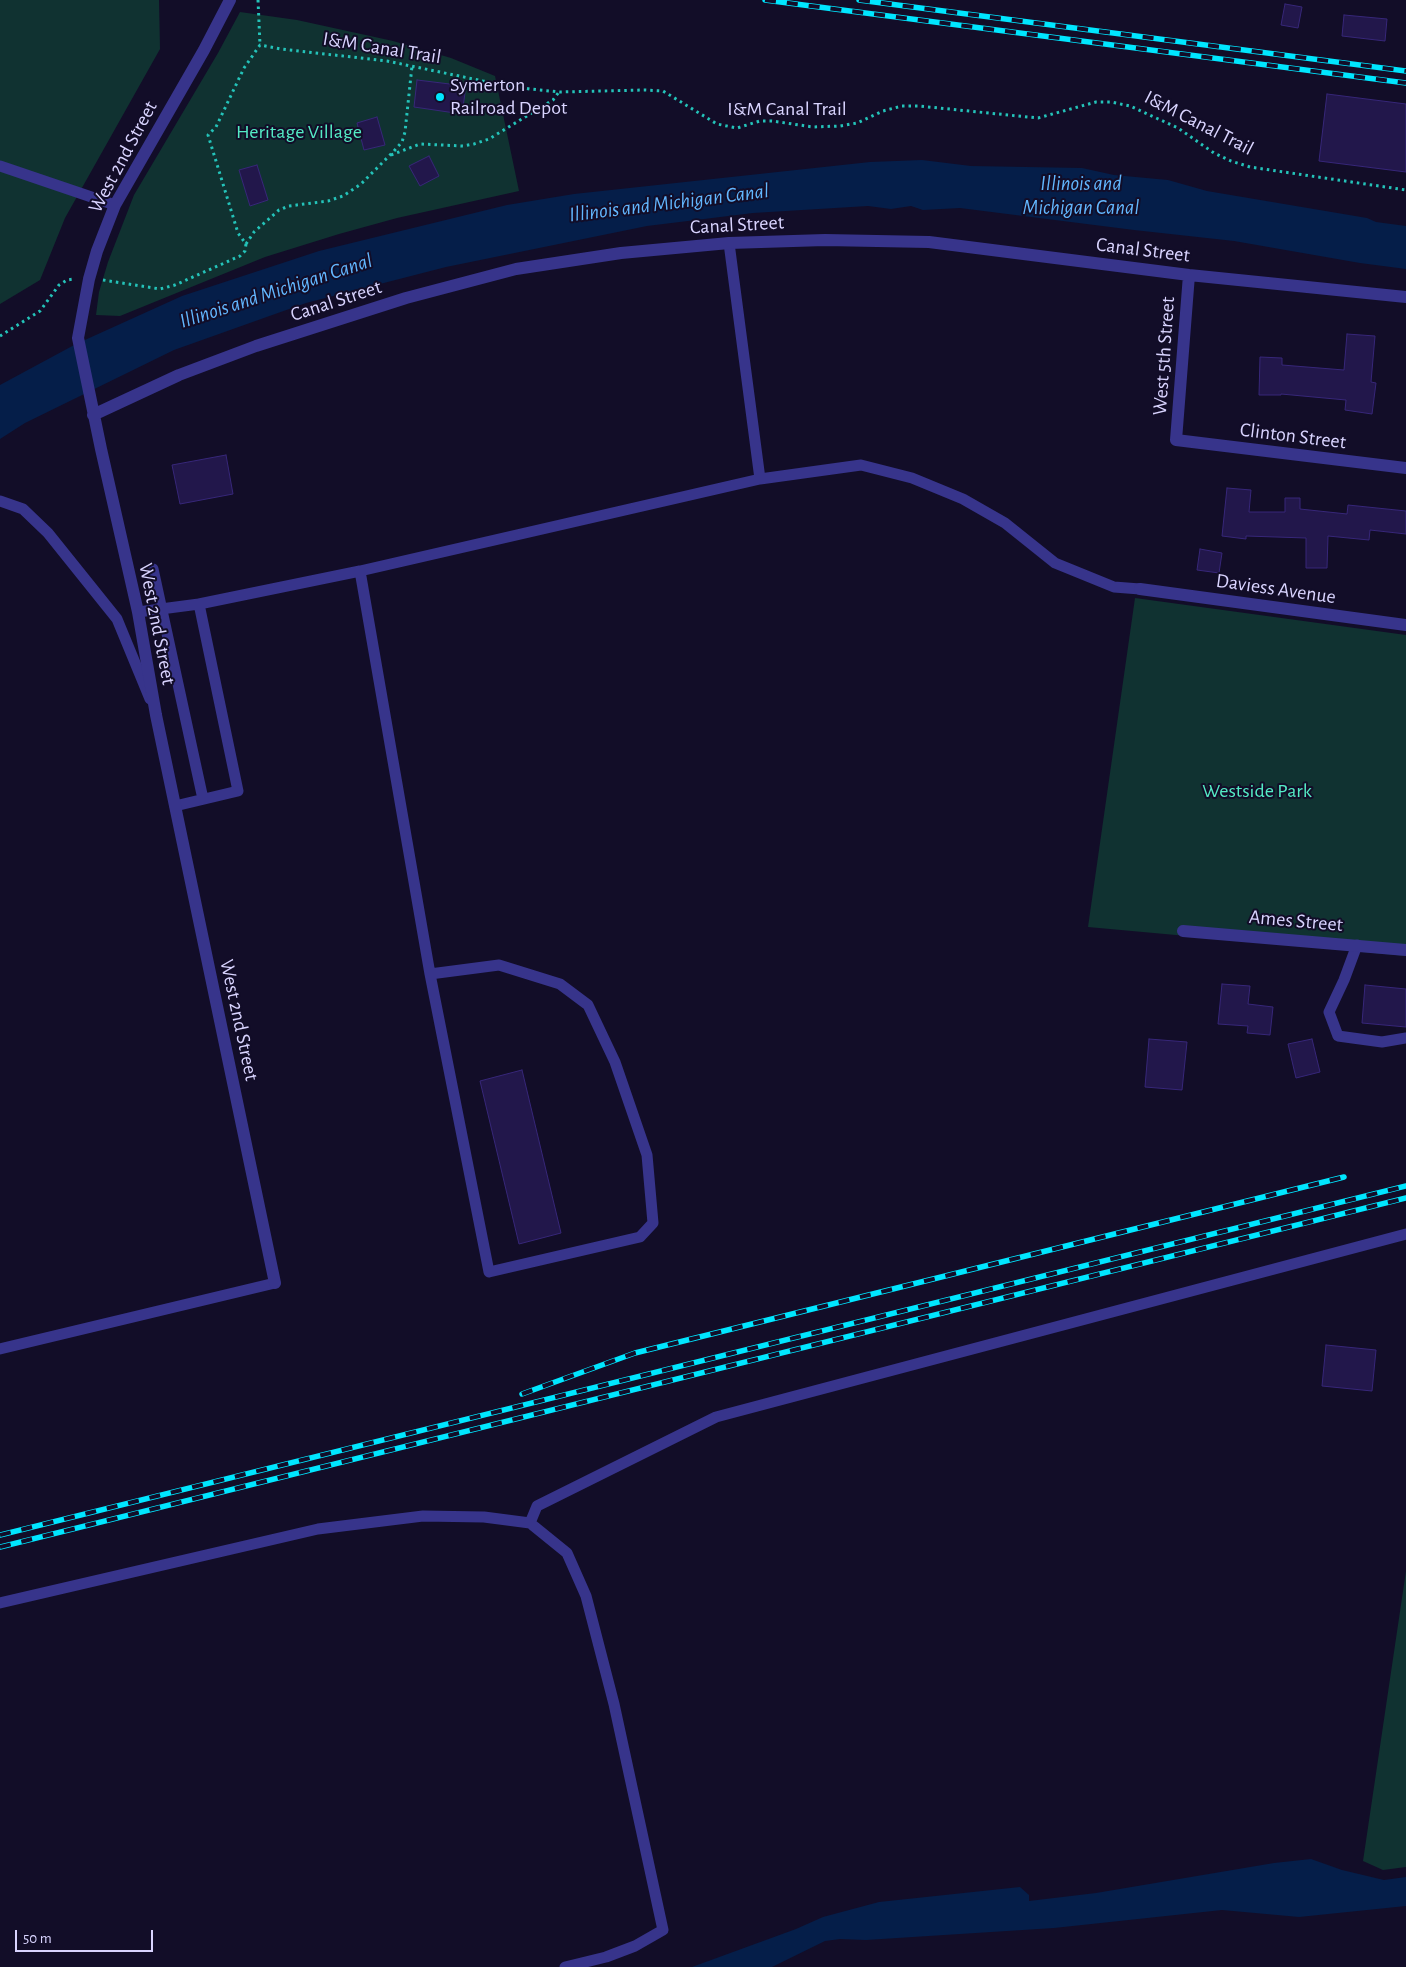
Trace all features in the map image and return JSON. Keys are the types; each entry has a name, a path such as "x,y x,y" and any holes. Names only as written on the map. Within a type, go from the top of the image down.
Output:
{"street":[{"name":"West 2nd Street","path":"230,0 204,50 115,205 97,251 89,279 78,338 93,415 138,612 156,714 275,1283"},
{"name":"Canal Street","path":"93,415 179,375 256,346 406,298 526,267 621,253 729,243 825,240 929,242 1189,275 1406,297"},
{"name":"West 5th Street","path":"1176,440 1189,275"},
{"name":"Clinton Street","path":"1176,440 1406,468"},
{"name":"Daviess Avenue","path":"1140,589 1406,626"},
{"name":"Ames Street","path":"1183,930 1406,950"}],"lane":[{"path":"0,166 115,205"},
{"path":"729,243 760,479"},
{"path":"138,612 199,604 360,571 760,479 861,465 912,478 963,499 1004,523 1055,563 1114,587 1140,589"},
{"path":"0,502 23,509 48,532 117,619 156,714"},
{"path":"153,568 203,799"},
{"path":"360,571 430,974 489,1272 640,1237 653,1223 646,1155 616,1062 588,1005 560,984 499,965 430,974"},
{"path":"175,806 238,791 199,604"},
{"path":"1357,945 1344,980 1329,1012 1338,1036 1382,1042 1406,1038"},
{"path":"530,1523 537,1506 716,1418 1406,1234"},
{"path":"0,1349 275,1283"},
{"path":"0,1603 318,1529 424,1516 484,1517 530,1523 567,1553 586,1596 614,1704 663,1930 636,1946 565,1967"}],"path":[{"path":"246,244 238,233 208,135 216,127 244,68 253,52 260,45 258,0"},
{"name":"I&M Canal Trail","path":"260,45 368,58 483,81 560,92 663,91 717,124 736,128 760,121 813,127 840,126 857,123 883,111 902,106 1038,118 1096,102 1111,102 1130,106 1178,128 1214,152 1231,161 1250,167 1406,190"},
{"path":"111,281 160,289 175,285 240,256 254,232 279,210 289,206 328,201 343,196 361,184 402,142 405,132 412,66"},
{"path":"389,156 420,144 463,146 474,144 488,138 553,100 560,92"},
{"path":"0,336 40,311 59,285 68,280"}],"green space":[{"path":"0,0 159,0 160,49 65,218 40,280 0,304"},
{"name":"Heritage Village","path":"240,12 297,20 393,41 451,58 495,76 519,191 397,218 339,234 265,257 120,316 96,315 99,292 108,262 134,195 218,53"},
{"name":"Westside Park","path":"1135,598 1406,635 1406,956 1088,927"},
{"path":"1406,1571 1406,1867 1383,1870 1363,1861"}],"water":[{"name":"Illinois and Michigan Canal","path":"922,160 971,166 1082,168 1114,175 1168,180 1207,191 1406,226 1406,269 1234,241 960,208 923,210 911,206 891,209 868,206 753,213 647,226 446,267 306,303 174,350 25,423 0,439 0,385 76,344 182,296 319,251 507,205 574,194 870,162"},
{"path":"1311,1859 1342,1870 1384,1880 1406,1877 1406,1906 1299,1917 1222,1910 1054,1928 866,1940 840,1939 825,1941 772,1967 692,1967 796,1929 823,1917 879,1902 1020,1887 1029,1895 1029,1901 1096,1893 1274,1863"}],"building":[{"path":"1285,4 1302,7 1298,28 1281,25"},
{"path":"1344,15 1387,19 1385,41 1342,36"},
{"name":"Symerton Railroad Depot","path":"417,80 466,86 462,114 414,107"},
{"path":"1327,94 1406,104 1406,172 1319,161"},
{"path":"377,117 385,145 364,150 357,123"},
{"path":"429,156 439,176 420,186 409,166"},
{"path":"257,165 268,200 250,206 239,170"},
{"path":"1347,334 1375,336 1371,382 1376,383 1372,414 1345,410 1346,400 1281,394 1259,395 1260,357 1282,358 1282,365 1344,370"},
{"path":"226,455 233,494 180,504 172,465"},
{"path":"1227,488 1251,490 1249,512 1285,512 1285,498 1300,498 1300,509 1347,514 1348,505 1406,511 1406,534 1370,530 1369,540 1328,536 1327,568 1306,568 1306,538 1246,536 1246,539 1222,536"},
{"path":"1200,549 1222,553 1219,573 1197,570"},
{"path":"1222,984 1250,986 1248,1004 1273,1007 1270,1035 1247,1033 1248,1026 1218,1024"},
{"path":"1365,985 1406,989 1406,1027 1362,1023"},
{"path":"1149,1039 1187,1042 1182,1090 1145,1087"},
{"path":"1312,1039 1320,1072 1296,1078 1288,1044"},
{"path":"522,1070 561,1233 519,1244 480,1081"},
{"path":"1326,1345 1376,1350 1372,1391 1322,1386"}],"railway":[{"path":"765,0 1406,83"},
{"path":"859,0 1406,71"},
{"path":"522,1394 635,1353 1344,1177"},
{"path":"0,1535 1406,1186"},
{"path":"0,1547 1406,1198"}],"place":[{"name":"Symerton Railroad Depot","path":"440,97"}]}
